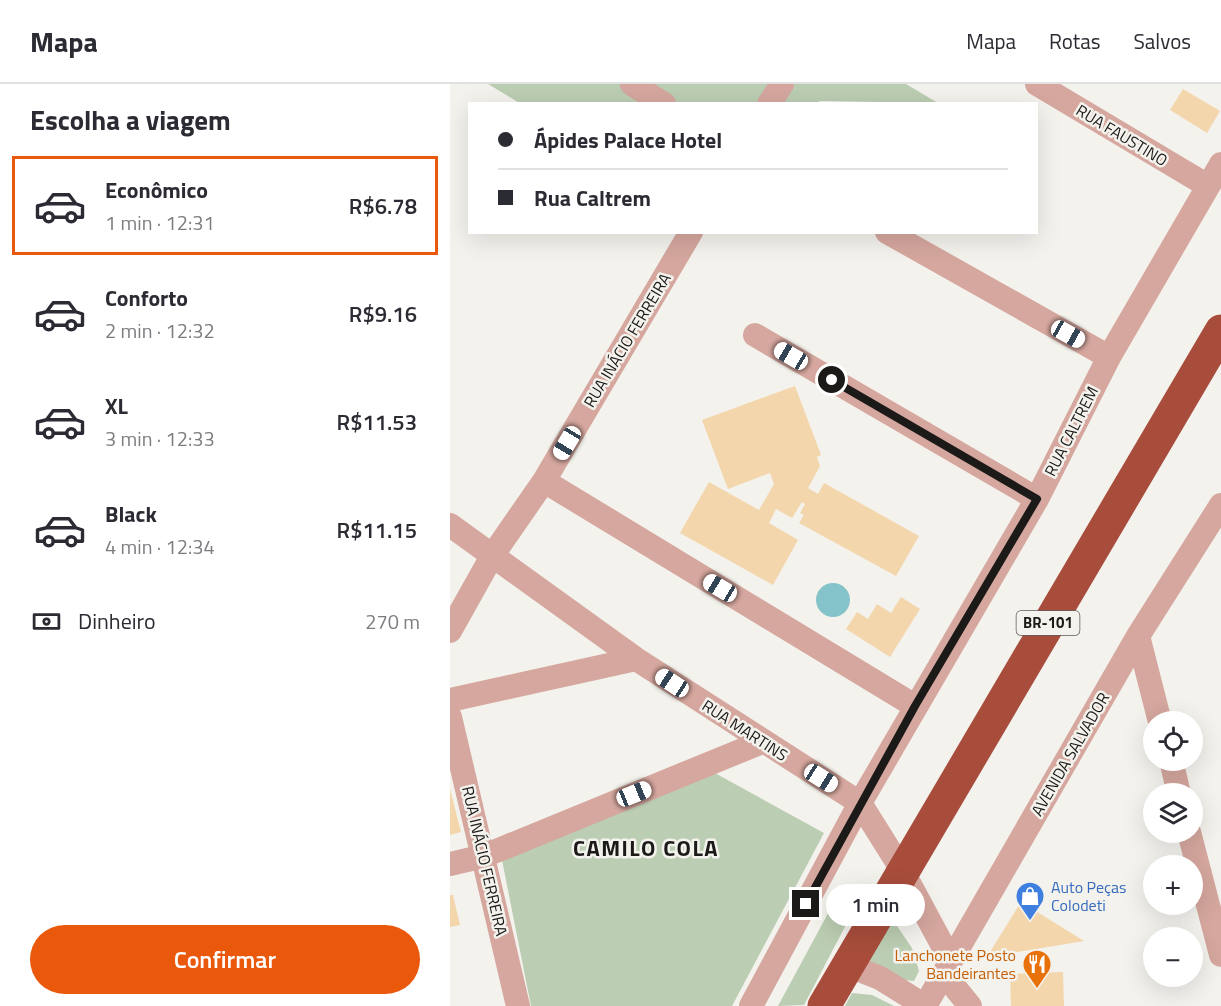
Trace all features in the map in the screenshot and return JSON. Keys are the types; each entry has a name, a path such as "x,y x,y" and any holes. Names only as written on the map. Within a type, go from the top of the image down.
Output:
{"highway":[{"name":"BR-101","path":"824,1006 1221,331"}],"street":[{"path":"632,84 661,102"},
{"path":"770,102 782,84"},
{"name":"RUA FAUSTINO","path":"1037,84 1208,186"},
{"name":"RUA CALTREM","path":"751,1006 860,803 1037,499 1109,357 1221,164"},
{"name":"RUA INÁCIO FERREIRA","path":"450,630 492,556 544,482 690,234"},
{"path":"891,234 1109,357"},
{"path":"755,335 1037,499"},
{"path":"544,482 915,706"},
{"name":"AVENIDA SALVADOR","path":"925,1006 1138,636 1221,505"},
{"name":"RUA MARTINS","path":"453,530 636,659 860,803 902,870 947,967 970,1006"},
{"path":"1138,636 1157,711"},
{"path":"450,700 636,659"},
{"name":"RUA INÁCIO FERREIRA","path":"450,717 518,1006"},
{"path":"450,864 484,856 762,742"},
{"path":"1192,843 1221,955"},
{"path":"847,965 880,978 925,1006"}],"green space":[{"path":"488,84 906,84 936,102 820,101 518,102"},
{"path":"713,772 824,833 732,1006 531,1006 501,855"},
{"path":"839,893 861,896 804,1005 778,1006"},
{"path":"893,920 912,948 919,971 914,981 904,980 870,963 869,955"},
{"path":"852,993 872,995 894,1006 845,1006"}],"water":[{"path":"833,583 845,588 850,600 845,612 833,617 821,612 816,600 821,588"}],"building":[{"path":"1183,89 1220,111 1207,133 1170,110"},
{"path":"795,386 821,455 817,457 820,466 808,488 818,494 824,483 919,536 896,576 799,523 804,515 800,513 805,504 802,502 792,518 776,509 769,523 798,540 773,585 680,533 709,482 759,510 774,484 770,473 728,489 702,420"},
{"path":"901,597 920,609 890,657 846,629 857,612 868,619 877,604 891,613"},
{"path":"450,789 461,832 450,835"},
{"path":"450,895 453,895 460,925 450,927"},
{"name":"Auto Peças Colodeti","path":"1021,902 1084,941 999,955 990,952"},
{"name":"Lanchonete Posto Bandeirantes","path":"1063,972 1064,1006 1011,1006 1010,974"}],"place":[{"name":"Auto Peças Colodeti","path":"1030,922"},
{"name":"Lanchonete Posto Bandeirantes","path":"1037,990"}],"district":[{"name":"CAMILO COLA","path":"646,848"}],"route":[{"path":"806,904 915,706 1037,499 832,380"}]}
